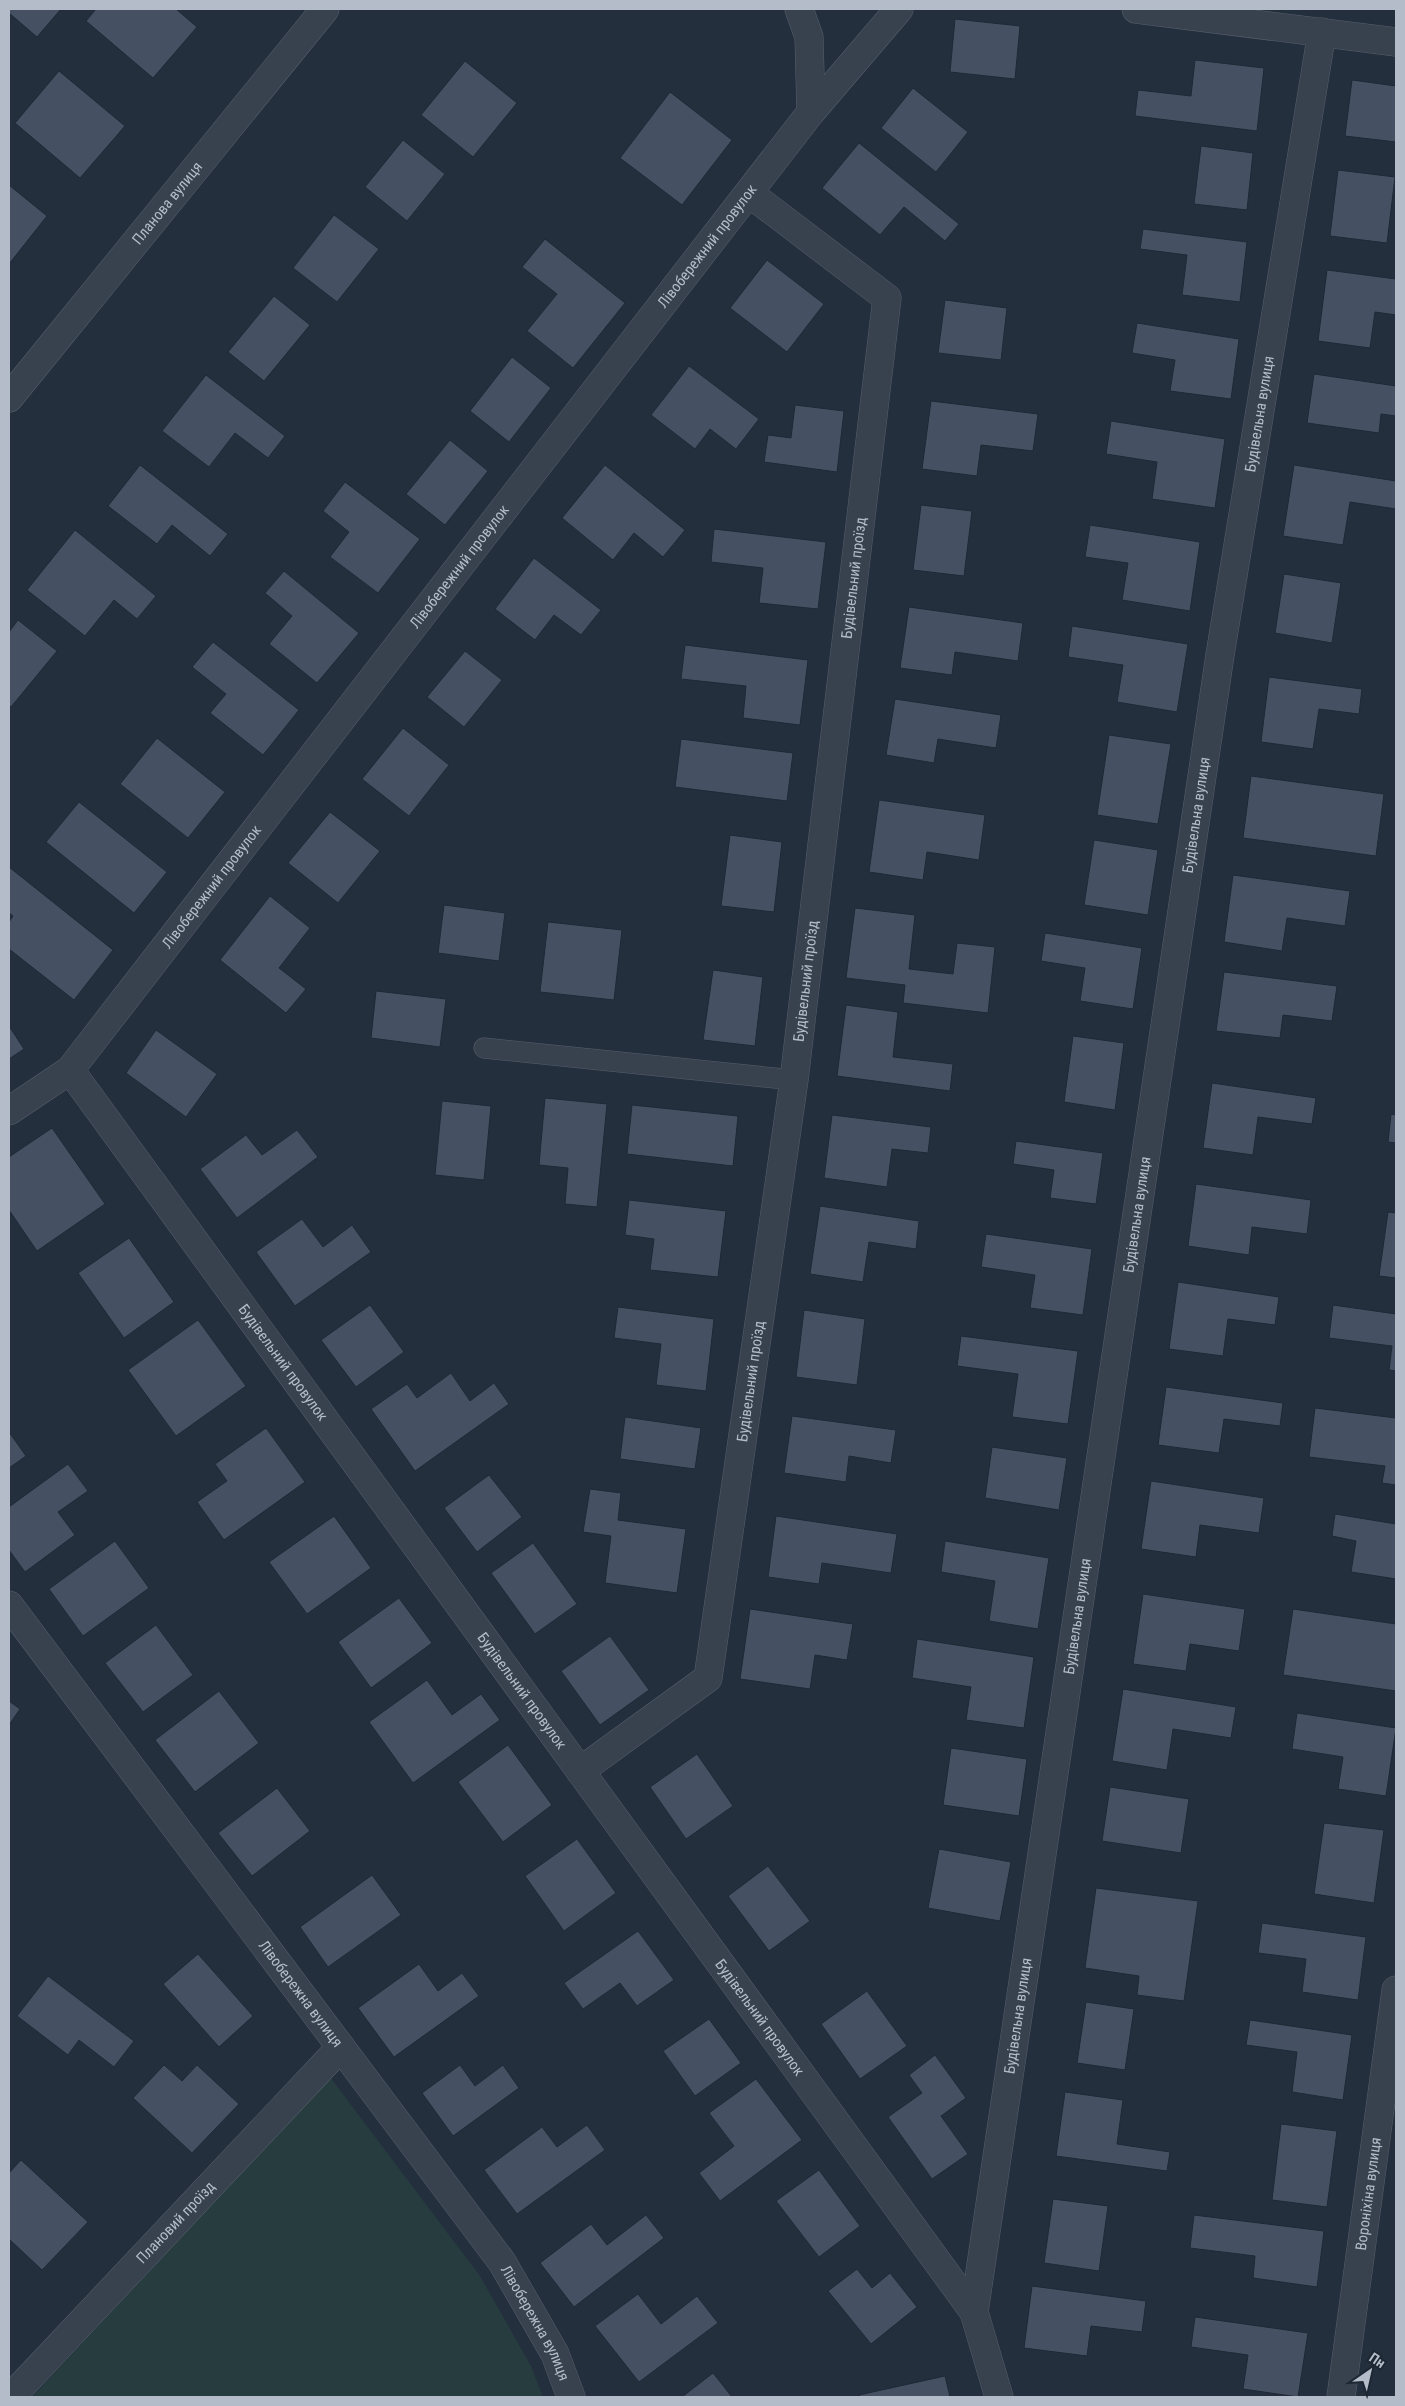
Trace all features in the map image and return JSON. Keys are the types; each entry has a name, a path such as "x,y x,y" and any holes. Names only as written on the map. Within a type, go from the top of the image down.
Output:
{"street":[{"name":"Планова вулиця","path":"9,398 325,9"},
{"path":"800,9 809,37 811,112"},
{"name":"Лівобережний провулок","path":"9,1111 70,1070 811,112 899,9"},
{"path":"1136,9 1396,42"},
{"name":"Будівельна вулиця","path":"999,2397 974,2312 1220,655 1322,32"},
{"name":"Будівельний проїзд","path":"580,1771 708,1678 794,1080 887,298 749,193"},
{"name":"Будівельний провулок","path":"70,1070 974,2312"},
{"name":"Лівобережна вулиця","path":"9,1605 502,2262 555,2354 571,2397"},
{"name":"Вороніхіна вулиця","path":"1341,2397 1396,1990"},
{"name":"Плановий проїзд","path":"11,2397 341,2047"}],"lane":[{"path":"484,1048 794,1080"}],"green space":[{"path":"330,2077 480,2276 531,2366 543,2397 32,2397"}],"building":[{"path":"9,9 61,9 37,37 9,13"},
{"path":"96,9 176,9 197,27 153,78 86,21"},
{"path":"955,19 1020,26 1015,79 950,72"},
{"path":"1195,60 1264,68 1257,131 1135,116 1138,90 1191,96"},
{"path":"465,61 517,103 473,157 421,115"},
{"path":"59,71 125,126 80,178 15,123"},
{"path":"1352,80 1396,86 1396,142 1345,136"},
{"path":"913,88 968,132 936,172 881,128"},
{"path":"670,92 732,140 682,205 620,158"},
{"path":"403,140 445,174 407,221 365,187"},
{"path":"859,143 959,224 945,241 904,207 880,235 822,188"},
{"path":"1201,146 1253,153 1247,210 1194,204"},
{"path":"1338,170 1395,177 1387,243 1330,236"},
{"path":"9,185 47,216 9,264"},
{"path":"334,215 379,249 337,302 293,268"},
{"path":"1143,229 1247,242 1240,302 1182,295 1187,255 1140,249"},
{"path":"545,239 625,303 573,368 527,331 557,294 522,267"},
{"path":"767,260 824,304 787,352 730,308"},
{"path":"1327,270 1396,279 1396,315 1375,312 1370,348 1318,341"},
{"path":"274,296 310,325 264,381 228,352"},
{"path":"945,300 1007,308 1001,360 938,353"},
{"path":"1137,323 1239,339 1231,399 1170,391 1175,360 1132,353"},
{"path":"512,357 551,388 509,442 470,411"},
{"path":"689,366 759,419 736,449 710,429 695,449 651,415"},
{"path":"1314,374 1396,386 1396,416 1381,414 1379,433 1307,423"},
{"path":"206,375 285,436 268,458 235,433 209,467 162,431"},
{"path":"931,401 1038,414 1033,451 981,445 977,476 922,469"},
{"path":"795,405 844,411 837,472 764,462 768,435 791,438"},
{"path":"1111,421 1225,439 1215,508 1152,499 1157,462 1106,454"},
{"path":"450,440 488,471 445,525 406,494"},
{"path":"140,465 228,534 210,556 172,525 157,544 108,506"},
{"path":"605,465 685,530 663,557 634,533 613,560 562,518"},
{"path":"1294,465 1396,481 1396,509 1350,502 1343,545 1283,536"},
{"path":"345,482 420,539 378,593 330,557 349,532 323,511"},
{"path":"921,505 972,511 964,576 913,570"},
{"path":"1090,525 1200,542 1190,611 1122,600 1128,563 1085,557"},
{"path":"714,529 826,542 818,609 759,603 763,568 711,562"},
{"path":"75,530 156,596 137,619 114,600 85,636 27,590"},
{"path":"534,558 601,610 581,635 554,615 535,640 495,609"},
{"path":"284,571 359,633 317,683 269,644 292,616 265,593"},
{"path":"1284,574 1341,583 1332,643 1275,633"},
{"path":"909,607 1023,623 1018,661 955,652 952,675 900,668"},
{"path":"18,620 57,651 11,707 9,705 9,632"},
{"path":"1072,626 1188,644 1177,712 1117,702 1123,665 1068,657"},
{"path":"213,642 299,710 263,755 210,713 226,694 192,667"},
{"path":"685,645 808,660 800,725 743,718 746,686 681,679"},
{"path":"465,651 502,680 464,727 427,697"},
{"path":"1269,677 1362,689 1359,714 1319,709 1313,749 1261,742"},
{"path":"895,699 1001,715 996,748 938,739 934,763 886,755"},
{"path":"403,728 449,765 409,816 362,779"},
{"path":"1109,735 1171,744 1158,824 1097,815"},
{"path":"157,738 225,792 188,838 120,784"},
{"path":"681,739 793,753 787,801 675,787"},
{"path":"1251,776 1384,794 1376,856 1243,838"},
{"path":"879,800 985,815 979,860 927,852 923,880 869,872"},
{"path":"79,802 167,872 134,913 46,842"},
{"path":"330,812 380,851 338,903 288,863"},
{"path":"730,835 782,842 774,912 721,906"},
{"path":"1094,840 1158,850 1148,915 1084,905"},
{"path":"9,867 113,950 74,1000 9,949 9,922 13,916 9,913"},
{"path":"1233,875 1350,891 1345,926 1287,918 1282,951 1224,942"},
{"path":"270,896 310,928 279,968 306,989 286,1013 220,960"},
{"path":"444,905 505,913 499,961 438,953"},
{"path":"855,908 915,915 909,969 953,974 957,943 995,947 988,1013 903,1003 905,985 846,978"},
{"path":"548,922 622,930 614,1000 540,992"},
{"path":"1045,933 1142,948 1133,1009 1080,1001 1085,968 1041,961"},
{"path":"713,970 763,977 755,1046 703,1040"},
{"path":"1224,972 1337,986 1332,1021 1283,1015 1280,1038 1216,1031"},
{"path":"376,991 446,999 440,1047 371,1038"},
{"path":"846,1005 898,1012 893,1057 953,1064 950,1091 837,1076"},
{"path":"9,1026 24,1049 9,1059"},
{"path":"156,1030 217,1074 186,1117 126,1073"},
{"path":"1073,1036 1124,1043 1115,1110 1064,1102"},
{"path":"1212,1083 1316,1098 1312,1124 1258,1117 1253,1155 1203,1148"},
{"path":"545,1098 607,1104 597,1207 565,1204 568,1168 539,1165"},
{"path":"442,1101 491,1106 484,1180 435,1175"},
{"path":"632,1105 738,1116 733,1166 627,1154"},
{"path":"1391,1114 1396,1115 1396,1143 1388,1142"},
{"path":"832,1115 931,1127 928,1153 892,1149 887,1187 824,1178"},
{"path":"52,1128 105,1204 37,1251 9,1210 9,1157"},
{"path":"297,1130 318,1157 237,1218 200,1169 246,1135 262,1155"},
{"path":"1016,1141 1103,1153 1096,1204 1050,1198 1054,1170 1013,1164"},
{"path":"1196,1184 1311,1200 1307,1234 1252,1227 1249,1255 1188,1246"},
{"path":"629,1200 726,1211 718,1277 650,1270 654,1239 625,1235"},
{"path":"820,1206 919,1221 916,1249 869,1242 863,1282 810,1274"},
{"path":"1388,1212 1396,1213 1396,1278 1379,1276"},
{"path":"302,1219 323,1247 352,1225 371,1252 295,1306 256,1252"},
{"path":"986,1234 1092,1249 1083,1315 1030,1308 1035,1275 981,1267"},
{"path":"129,1238 174,1302 124,1338 78,1273"},
{"path":"1178,1282 1279,1297 1275,1325 1228,1319 1223,1356 1169,1349"},
{"path":"370,1305 404,1352 356,1387 321,1340"},
{"path":"1333,1305 1396,1314 1396,1371 1389,1370 1392,1346 1329,1338"},
{"path":"618,1307 714,1319 706,1391 656,1385 661,1344 614,1338"},
{"path":"804,1310 865,1319 857,1385 796,1377"},
{"path":"198,1320 246,1386 176,1436 128,1370"},
{"path":"961,1336 1078,1351 1068,1424 1012,1417 1018,1374 957,1366"},
{"path":"451,1373 470,1401 494,1383 509,1404 415,1471 371,1409 407,1384 417,1398"},
{"path":"1166,1387 1283,1403 1280,1426 1224,1419 1219,1453 1158,1445"},
{"path":"1315,1408 1396,1418 1396,1485 1382,1483 1385,1466 1309,1457"},
{"path":"792,1416 896,1430 891,1463 849,1456 846,1482 784,1473"},
{"path":"625,1417 701,1428 695,1469 620,1459"},
{"path":"266,1428 305,1482 224,1540 197,1502 227,1481 215,1464"},
{"path":"9,1432 26,1456 9,1468"},
{"path":"992,1447 1067,1458 1059,1510 985,1498"},
{"path":"68,1464 88,1491 58,1512 75,1535 25,1572 9,1550 9,1507"},
{"path":"489,1475 522,1517 477,1552 444,1508"},
{"path":"1151,1481 1264,1498 1259,1533 1200,1525 1196,1557 1141,1549"},
{"path":"590,1489 621,1493 618,1520 686,1529 677,1593 605,1583 611,1536 583,1532"},
{"path":"1335,1514 1396,1524 1396,1579 1351,1572 1356,1541 1332,1536"},
{"path":"334,1516 371,1568 307,1614 269,1562"},
{"path":"776,1516 897,1534 891,1573 822,1563 819,1584 768,1577"},
{"path":"115,1541 149,1588 83,1636 49,1589"},
{"path":"945,1541 1049,1558 1038,1629 989,1621 995,1581 941,1572"},
{"path":"533,1543 577,1604 535,1634 491,1573"},
{"path":"1143,1594 1245,1609 1239,1651 1190,1644 1186,1671 1133,1664"},
{"path":"399,1598 432,1643 371,1688 338,1642"},
{"path":"750,1609 853,1624 847,1660 815,1655 810,1689 740,1679"},
{"path":"1293,1609 1396,1624 1396,1691 1283,1675"},
{"path":"156,1625 193,1675 143,1712 105,1663"},
{"path":"610,1636 649,1690 600,1725 561,1671"},
{"path":"917,1639 1034,1657 1024,1728 966,1720 971,1687 912,1678"},
{"path":"427,1680 452,1715 481,1694 500,1720 413,1783 369,1722"},
{"path":"1123,1689 1236,1707 1231,1738 1173,1729 1167,1770 1112,1761"},
{"path":"219,1691 259,1743 195,1792 155,1740"},
{"path":"9,1701 20,1709 9,1725"},
{"path":"1297,1713 1396,1728 1386,1796 1338,1789 1343,1757 1292,1749"},
{"path":"508,1745 552,1805 503,1842 458,1782"},
{"path":"951,1748 1027,1759 1019,1816 943,1805"},
{"path":"697,1754 733,1806 686,1839 650,1787"},
{"path":"1110,1787 1189,1799 1181,1853 1102,1841"},
{"path":"277,1788 310,1831 252,1876 218,1833"},
{"path":"1324,1823 1384,1830 1374,1903 1314,1894"},
{"path":"577,1839 616,1893 564,1931 525,1876"},
{"path":"939,1849 1011,1862 1000,1921 928,1908"},
{"path":"768,1866 810,1921 769,1951 728,1896"},
{"path":"372,1875 401,1915 328,1967 300,1927"},
{"path":"1096,1888 1198,1901 1184,2001 1137,1995 1139,1976 1085,1968"},
{"path":"1262,1923 1366,1937 1358,2000 1302,1992 1306,1959 1258,1953"},
{"path":"638,1931 674,1980 637,2006 620,1983 583,2009 564,1983"},
{"path":"198,1954 253,2016 219,2047 163,1984"},
{"path":"419,1964 438,1991 462,1973 479,1996 394,2057 358,2008"},
{"path":"48,1976 134,2041 114,2067 79,2040 68,2055 17,2016"},
{"path":"867,1991 907,2046 860,2079 821,2024"},
{"path":"1086,2002 1134,2009 1125,2070 1077,2063"},
{"path":"709,2019 741,2063 695,2096 663,2051"},
{"path":"1250,2020 1352,2035 1343,2100 1292,2092 1297,2052 1246,2045"},
{"path":"935,2055 966,2098 941,2116 968,2154 932,2179 888,2117 922,2093 909,2075"},
{"path":"164,2065 182,2081 197,2065 239,2104 192,2153 133,2098"},
{"path":"460,2065 475,2086 503,2065 519,2088 453,2136 422,2093"},
{"path":"756,2079 802,2140 720,2201 699,2173 734,2146 709,2113"},
{"path":"1065,2092 1123,2100 1117,2144 1170,2152 1167,2171 1056,2156"},
{"path":"1281,2124 1337,2131 1327,2207 1272,2200"},
{"path":"587,2125 605,2150 517,2214 484,2170 542,2127 557,2147"},
{"path":"21,2160 88,2222 42,2270 9,2239 9,2173"},
{"path":"819,2170 860,2226 819,2257 776,2201"},
{"path":"1053,2199 1108,2206 1099,2271 1044,2263"},
{"path":"646,2215 664,2238 574,2307 540,2263 591,2224 607,2245"},
{"path":"1194,2215 1324,2231 1317,2287 1253,2278 1255,2256 1190,2248"},
{"path":"857,2269 872,2288 890,2273 917,2307 871,2344 828,2291"},
{"path":"1032,2286 1146,2301 1142,2332 1091,2326 1087,2356 1024,2348"},
{"path":"638,2294 661,2324 697,2296 718,2323 639,2382 595,2326"},
{"path":"1195,2317 1308,2333 1298,2397 1243,2389 1248,2355 1191,2347"},
{"path":"713,2373 732,2397 682,2397"},
{"path":"945,2376 950,2397 860,2397 859,2395"}]}
